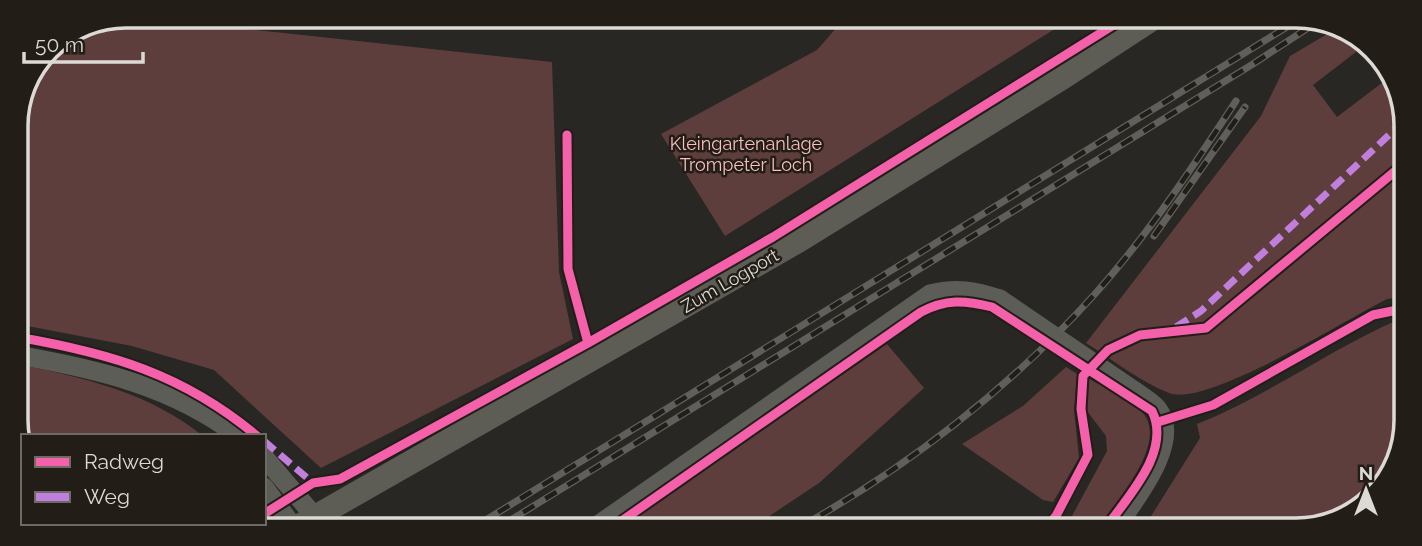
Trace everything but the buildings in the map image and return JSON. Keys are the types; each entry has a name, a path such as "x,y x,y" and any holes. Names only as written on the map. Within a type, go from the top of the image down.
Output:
{"main road":[{"name":"Zum Logport","path":"320,518 798,241 1139,28"}],"street":[{"path":"608,518 930,294 949,289 973,290 1000,299 1158,408 1165,433 1161,454 1122,518"},
{"path":"28,357 126,377 204,414 235,434"},
{"path":"204,414 219,434"},
{"path":"266,460 310,518"},
{"path":"266,490 287,518"}],"green space":[{"path":"237,28 552,62 559,272 573,339 321,468 214,370 132,346 28,326 28,120 38,83 61,52 88,35 107,30"},
{"name":"Kleingartenanlage Trompeter Loch","path":"836,28 1056,28 725,236 661,134 817,50"},
{"path":"1328,33 1358,50 1313,85 1337,117 1384,82 1387,88 1394,126 1394,298 1387,299 1243,375 1187,394 1169,393 1137,377 1086,343 1261,116 1290,56"},
{"path":"1394,322 1393,433 1384,463 1370,485 1356,498 1334,511 1302,518 1150,518 1200,438 1197,424 1249,400"},
{"path":"887,344 924,388 819,483 766,518 634,518"},
{"path":"28,366 115,389 160,408 200,434 29,434"},
{"path":"1066,367 1077,374 1074,410 1079,458 1053,502 1043,500 962,444 1023,406"},
{"path":"1088,378 1138,408 1149,426 1145,456 1105,518 1071,518 1107,451 1106,436 1087,411"}],"railway":[{"path":"489,518 1285,28"},
{"path":"514,518 1307,29"},
{"path":"816,518 879,479 956,424 1062,329 1114,272 1151,225 1236,101"},
{"path":"1154,236 1245,107"}],"marked path":[{"path":"1176,327 1201,311 1394,130"},
{"path":"266,443 313,483"}],"cycle path":[{"path":"588,343 773,237 1109,28"},
{"path":"266,513 313,483 340,479 588,343 568,269 567,135"},
{"path":"1054,518 1088,455 1081,409 1083,376 1108,350 1140,335 1206,328 1394,172"},
{"path":"626,518 921,312 955,302 992,307 1152,411 1157,427 1152,458 1113,518"},
{"path":"1158,422 1213,405 1373,315 1394,311"},
{"path":"28,339 114,359 144,369 201,397 254,434"}]}
